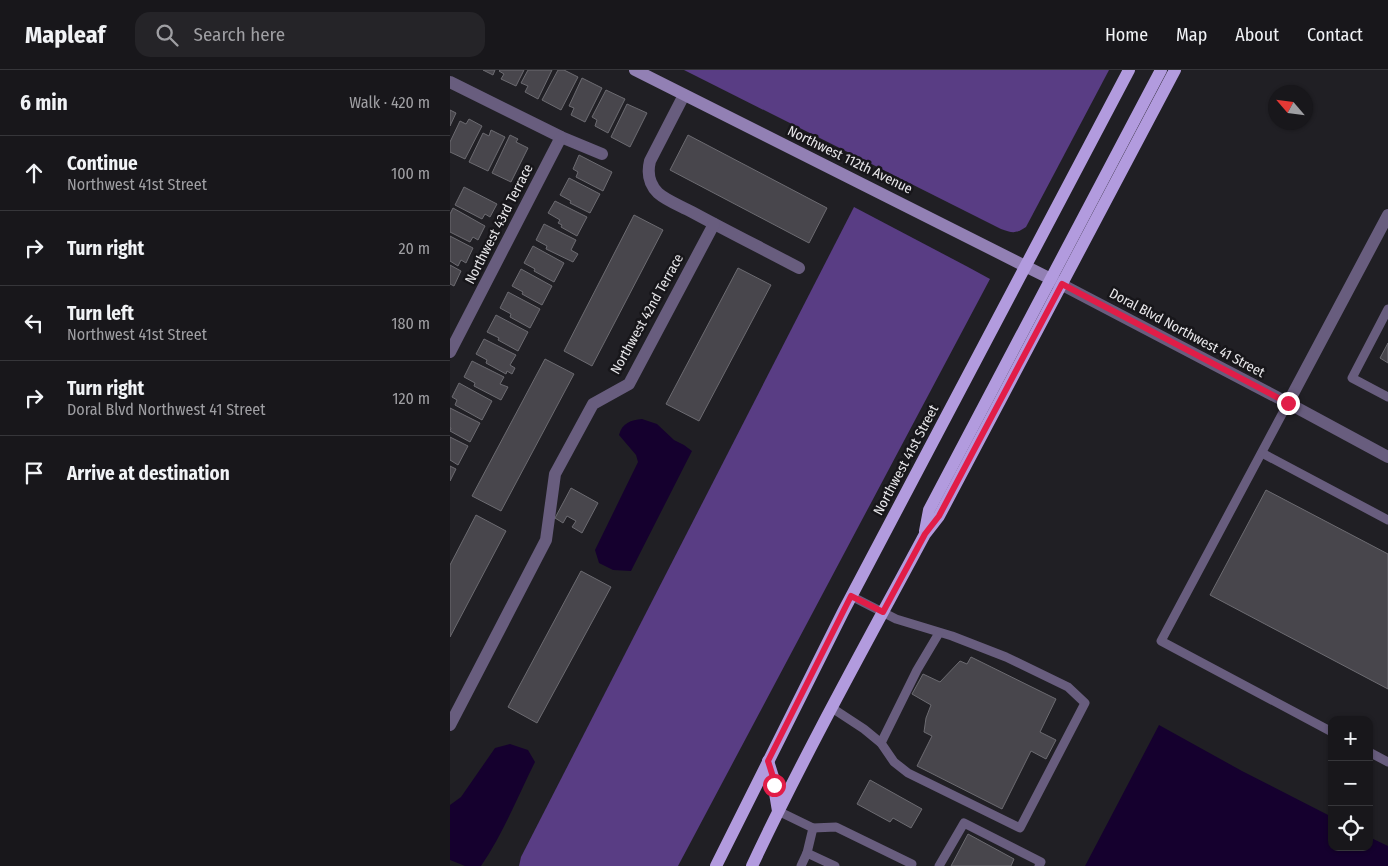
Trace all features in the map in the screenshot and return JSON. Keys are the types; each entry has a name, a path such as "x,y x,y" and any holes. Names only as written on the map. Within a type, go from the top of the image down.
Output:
{"main road":[{"name":"Northwest 41st Street","path":"716,866 851,596 1129,70"},
{"path":"752,866 778,811 883,612 925,534 939,516 948,499 1161,70"},
{"path":"1056,281 1175,70"},
{"path":"768,761 774,780 778,811"}],"street":[{"name":"Northwest 112th Avenue","path":"635,70 1056,281"},
{"path":"450,82 561,137 602,154"},
{"path":"684,95 650,161 648,172 655,188 663,196 799,268"},
{"name":"Northwest 43rd Terrace","path":"450,352 561,137"},
{"path":"1288,403 1388,215"},
{"name":"Northwest 42nd Terrace","path":"450,725 546,540 555,474 559,466 593,404 629,384 714,224"},
{"name":"Doral Blvd Northwest 41 Street","path":"1056,281 1388,457"}],"lane":[{"path":"1388,309 1352,378 1388,397"},
{"path":"1288,403 1161,641 1328,730"},
{"path":"1262,453 1388,520"},
{"path":"832,708 864,729 881,743 894,762 908,774 1020,828 1085,703 1068,687 1014,661 952,636 896,620 851,596"},
{"path":"881,743 917,670 939,633"},
{"path":"1373,754 1388,762"},
{"path":"778,811 813,828 836,827 912,864"},
{"path":"939,866 964,823 1040,864"},
{"path":"801,866 807,853 813,828"},
{"path":"807,853 834,866"}],"shaded area":[{"path":"684,70 1109,70 1026,227 1014,232 1001,229"},
{"path":"854,207 990,279 678,866 519,866 521,857"},
{"path":"642,419 657,424 674,440 692,451 631,571 613,570 599,563 595,550 638,462 636,455 619,435 620,431 628,423"},
{"path":"1159,725 1242,771 1328,815 1328,851 1373,851 1373,839 1388,846 1388,866 1085,866"},
{"path":"510,744 528,750 535,762 503,828 481,866 465,866 450,860 450,805 461,797 495,748"}],"building":[{"path":"483,70 495,70 493,75"},
{"path":"500,70 524,70 516,86 501,79 504,74"},
{"path":"528,70 552,70 538,99 525,92 528,86 521,83"},
{"path":"558,70 564,70 578,77 561,110 542,100"},
{"path":"582,78 602,88 585,122 571,115 574,108 569,106"},
{"path":"606,90 625,99 608,133 595,126 597,120 592,117"},
{"path":"627,104 647,113 630,147 611,137"},
{"path":"450,110 456,113 450,126"},
{"path":"469,119 482,126 465,159 450,152 450,142 460,121 466,124"},
{"path":"491,130 505,137 488,171 469,162 483,133 489,136"},
{"path":"510,135 518,139 516,142 528,148 511,182 492,173"},
{"path":"688,135 827,208 809,243 670,170"},
{"path":"579,155 612,172 603,191 576,177 578,172 573,169"},
{"path":"569,178 600,194 590,213 570,203 571,201 560,195"},
{"path":"464,187 497,204 490,217 485,214 482,219 455,205"},
{"path":"555,201 587,217 577,236 561,227 562,225 558,223 560,220 548,213"},
{"path":"453,208 485,226 478,240 473,237 470,242 450,232 450,214"},
{"path":"634,215 663,230 592,366 564,351"},
{"path":"544,224 576,240 571,250 578,254 573,262 546,249 547,246 536,240"},
{"path":"450,236 473,248 466,263 461,260 458,266 450,261"},
{"path":"533,246 564,263 554,282 524,263"},
{"path":"450,265 461,271 454,286 450,284"},
{"path":"738,268 771,285 699,421 666,404"},
{"path":"521,269 552,286 542,305 512,286"},
{"path":"508,292 540,309 530,328 510,317 511,314 500,308"},
{"path":"496,315 528,332 518,351 487,332"},
{"path":"484,339 516,355 510,365 515,368 512,374 507,371 506,374 486,363 487,360 476,354"},
{"path":"1388,343 1388,363 1380,358"},
{"path":"545,359 574,374 501,511 472,496"},
{"path":"472,361 504,377 500,384 508,387 501,400 474,386 475,383 464,377"},
{"path":"459,383 492,401 482,420 455,405 457,400 452,397"},
{"path":"450,408 480,423 470,442 450,431"},
{"path":"450,437 468,446 458,465 450,460"},
{"path":"450,466 456,469 450,481"},
{"path":"571,488 598,503 582,533 572,527 576,521 567,516 563,523 555,518"},
{"path":"1266,490 1388,554 1388,689 1210,595"},
{"path":"476,515 506,531 450,637 450,565"},
{"path":"581,571 611,587 537,723 508,707"},
{"path":"971,657 1056,699 1040,732 1056,740 1046,759 1031,751 1002,809 917,766 932,736 924,732 926,718 931,705 912,694 923,674 940,682 960,661 967,664"},
{"path":"870,780 922,809 911,828 893,818 890,822 857,804"},
{"path":"968,834 1014,859 1011,866 951,866"}],"route":[{"path":"774,785 768,761 851,596 883,612 925,534 939,516 1062,284 1288,403"}]}
